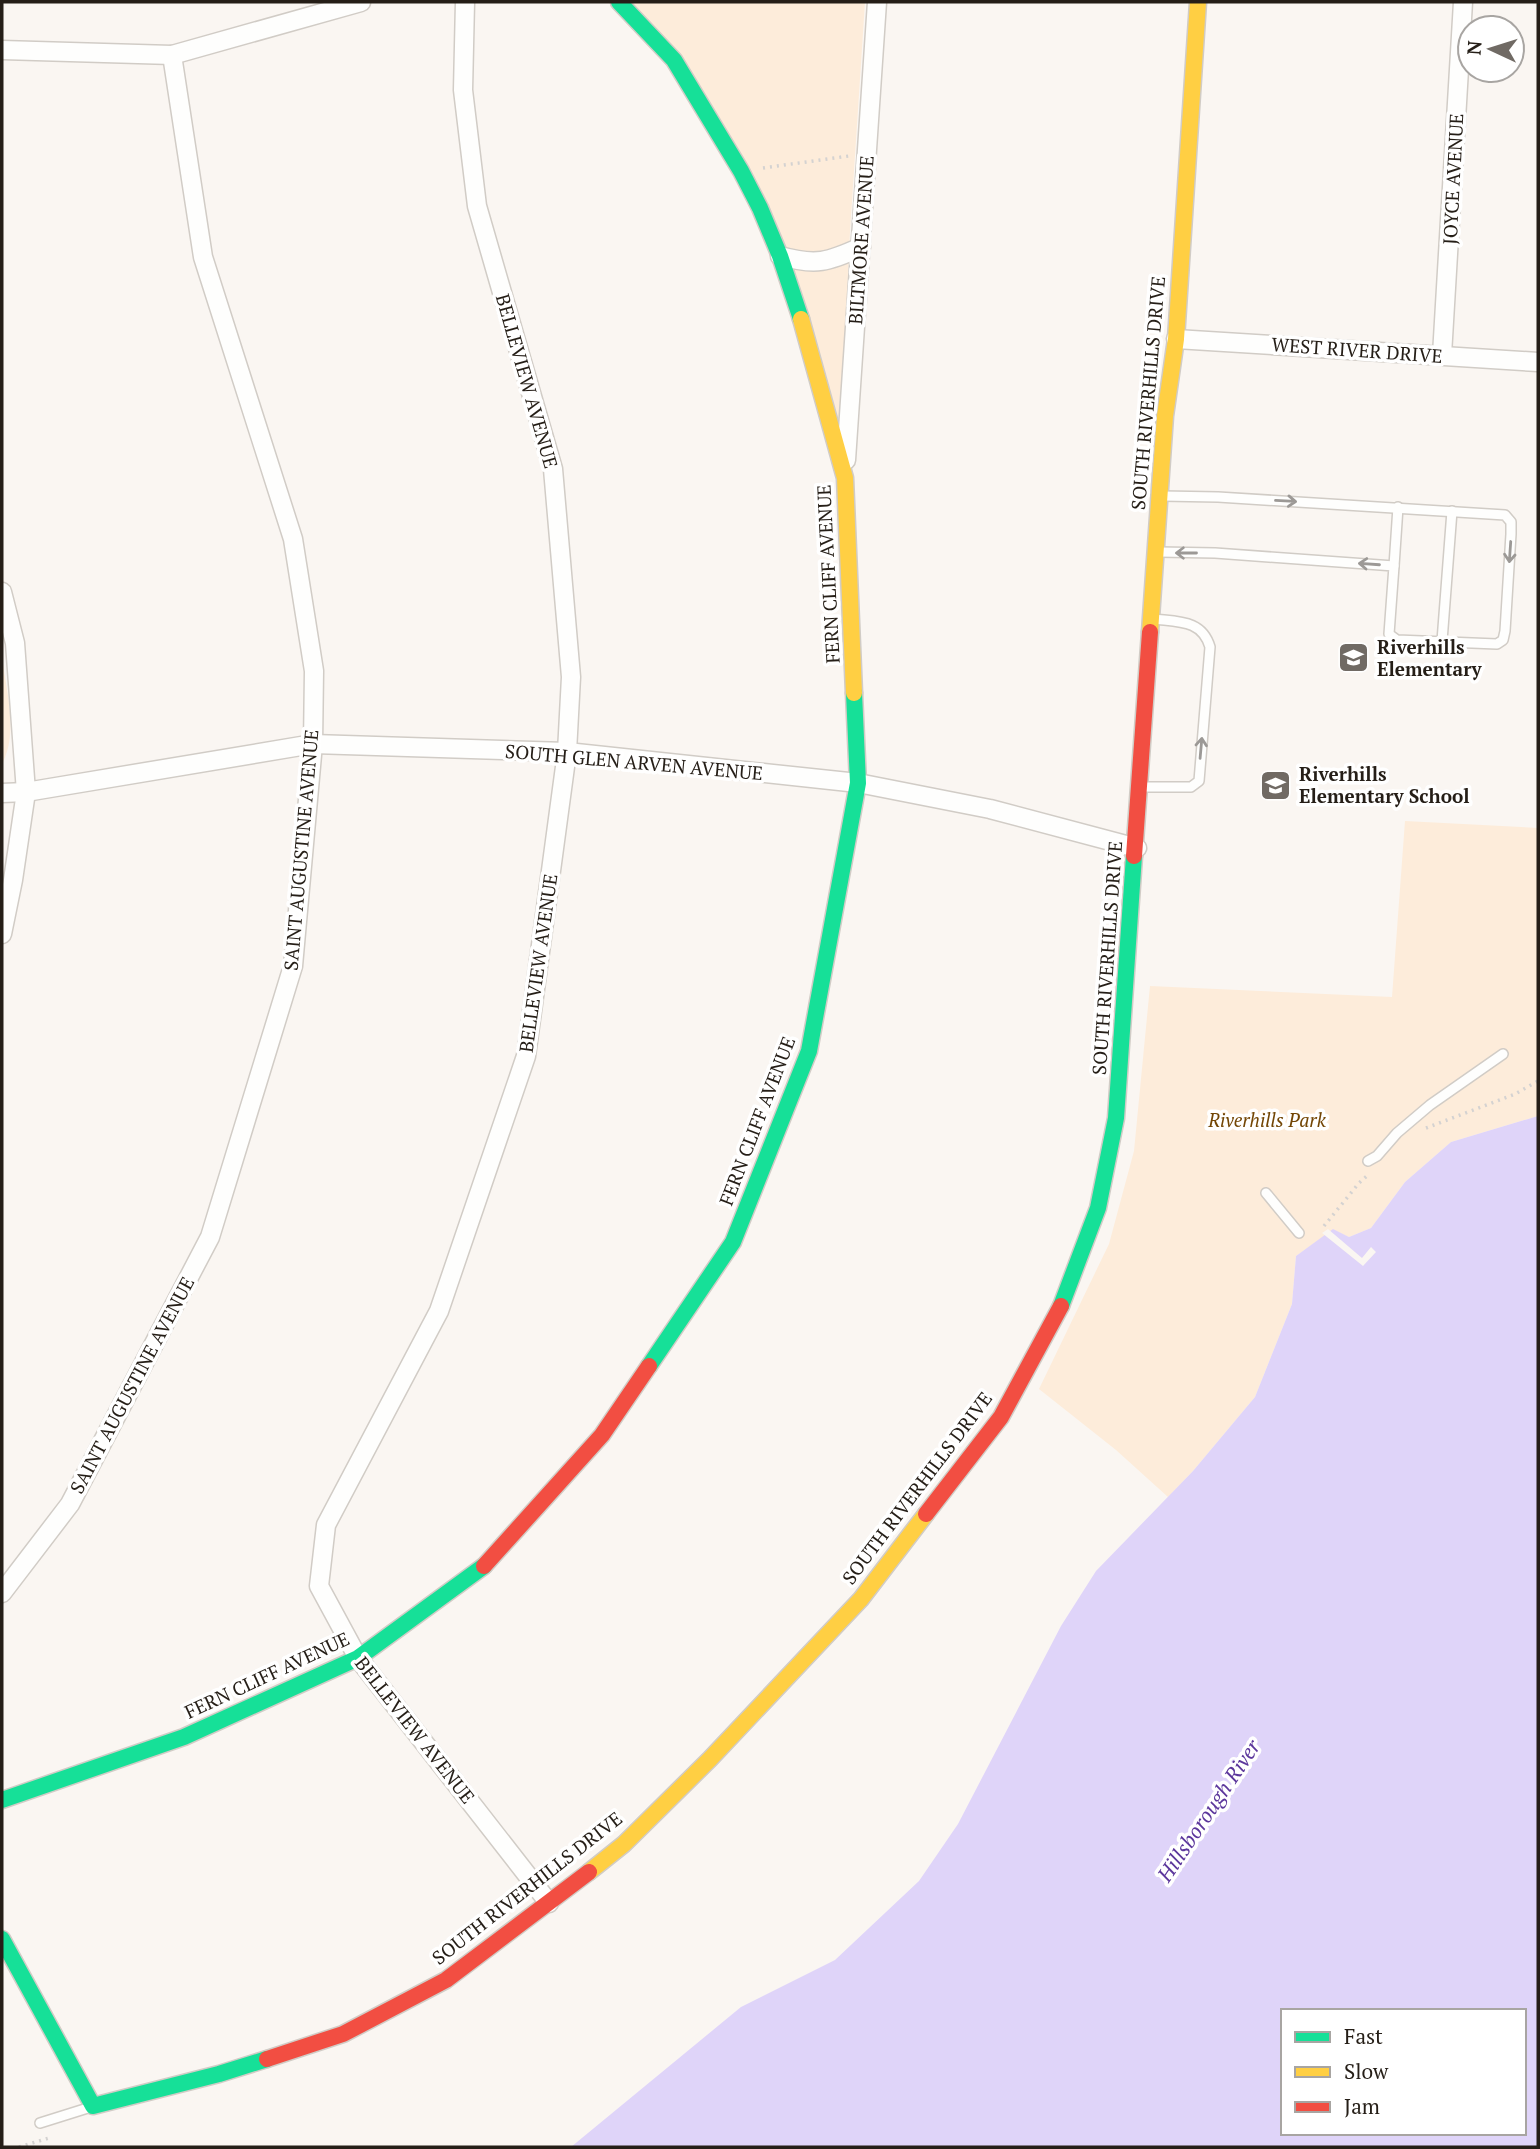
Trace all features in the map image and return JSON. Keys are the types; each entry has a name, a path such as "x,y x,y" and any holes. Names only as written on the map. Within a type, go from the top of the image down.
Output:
{"street":[{"path":"2,50 172,55 361,2"},
{"name":"BELLEVIEW AVENUE","path":"465,2 463,90 477,206 553,469 571,677 567,752 526,1056 439,1311 326,1525 319,1586 358,1658 549,1903"},
{"name":"FERN CLIFF AVENUE","path":"2,1800 184,1737 358,1658 481,1569 602,1435 733,1242 809,1051 858,783 845,478 808,341 780,256 760,208 741,171 674,60 619,2"},
{"name":"BILTMORE AVENUE","path":"845,478 877,2"},
{"name":"SOUTH RIVERHILLS DRIVE","path":"93,2106 219,2074 343,2034 446,1980 549,1903 633,1834 710,1759 861,1599 1001,1417 1059,1310 1098,1208 1116,1118 1137,848 1165,416 1176,339 1198,2"},
{"name":"JOYCE AVENUE","path":"1442,355 1463,2"},
{"name":"SAINT AUGUSTINE AVENUE","path":"2,1593 70,1504 210,1237 293,966 313,744 314,671 293,539 203,257 172,55"},
{"path":"780,256 804,262 834,260 861,247"},
{"name":"WEST RIVER DRIVE","path":"1176,339 1538,362"},
{"path":"2,592 15,643 26,792 2,934"},
{"name":"SOUTH GLEN ARVEN AVENUE","path":"2,793 26,792 313,744 567,752 858,783 990,809 1137,848"},
{"path":"2,1939 93,2106"}],"lane":[{"path":"1160,496 1218,497 1452,511 1505,515 1511,522 1503,640 1497,644 1397,640 1389,634 1398,508"},
{"path":"1442,641 1452,511"},
{"path":"1156,552 1215,553 1394,566"},
{"path":"1140,787 1191,787 1199,781 1210,647 1206,634 1198,627 1152,619"},
{"path":"1368,1161 1377,1156 1397,1133 1430,1105 1503,1054"},
{"path":"1266,1193 1299,1233"},
{"path":"40,2123 93,2106"}],"path":[{"path":"741,171 867,155"},
{"path":"1424,1129 1515,1094 1538,1081"},
{"path":"1324,1226 1368,1175"},
{"path":"19,2147 49,2138"}],"green space":[{"path":"627,2 865,2 840,438 784,246"},
{"path":"2,657 11,725 7,752 2,764"},
{"name":"Riverhills Park","path":"1405,821 1538,828 1538,1116 1451,1142 1405,1182 1371,1228 1349,1237 1333,1230 1296,1256 1292,1304 1255,1397 1168,1497 1116,1450 1039,1389 1109,1244 1134,1151 1150,986 1392,997"}],"water":[{"name":"Hillsborough River","path":"1538,1116 1538,2147 571,2147 741,2007 835,1960 919,1881 958,1824 1061,1626 1096,1571 1193,1471 1255,1397 1292,1304 1296,1256 1333,1229 1349,1237 1371,1228 1405,1182 1451,1142"}],"pier":[{"path":"1328,1229 1362,1258 1371,1247 1376,1252 1363,1266 1322,1233"}],"traffic: fast":[{"path":"619,2 674,60 741,171 780,256 801,319"},
{"path":"649,1366 733,1242 809,1051 858,783 854,693"},
{"path":"1061,1306 1098,1208 1116,1118 1134,856"},
{"path":"2,1800 184,1737 358,1658 484,1566"},
{"path":"2,1939 93,2106 267,2059"}],"traffic: slow":[{"path":"1150,632 1165,416 1176,339 1198,2"},
{"path":"801,319 845,478 854,693"},
{"path":"589,1872 624,1844 710,1759 861,1599 926,1514"}],"traffic: jam":[{"path":"1134,856 1150,632"},
{"path":"926,1514 1001,1417 1061,1306"},
{"path":"484,1566 602,1435 649,1366"},
{"path":"267,2059 343,2034 446,1980 589,1872"}],"place":[{"name":"Riverhills Elementary","path":"1354,658"},
{"name":"Riverhills Elementary School","path":"1276,785"}]}
